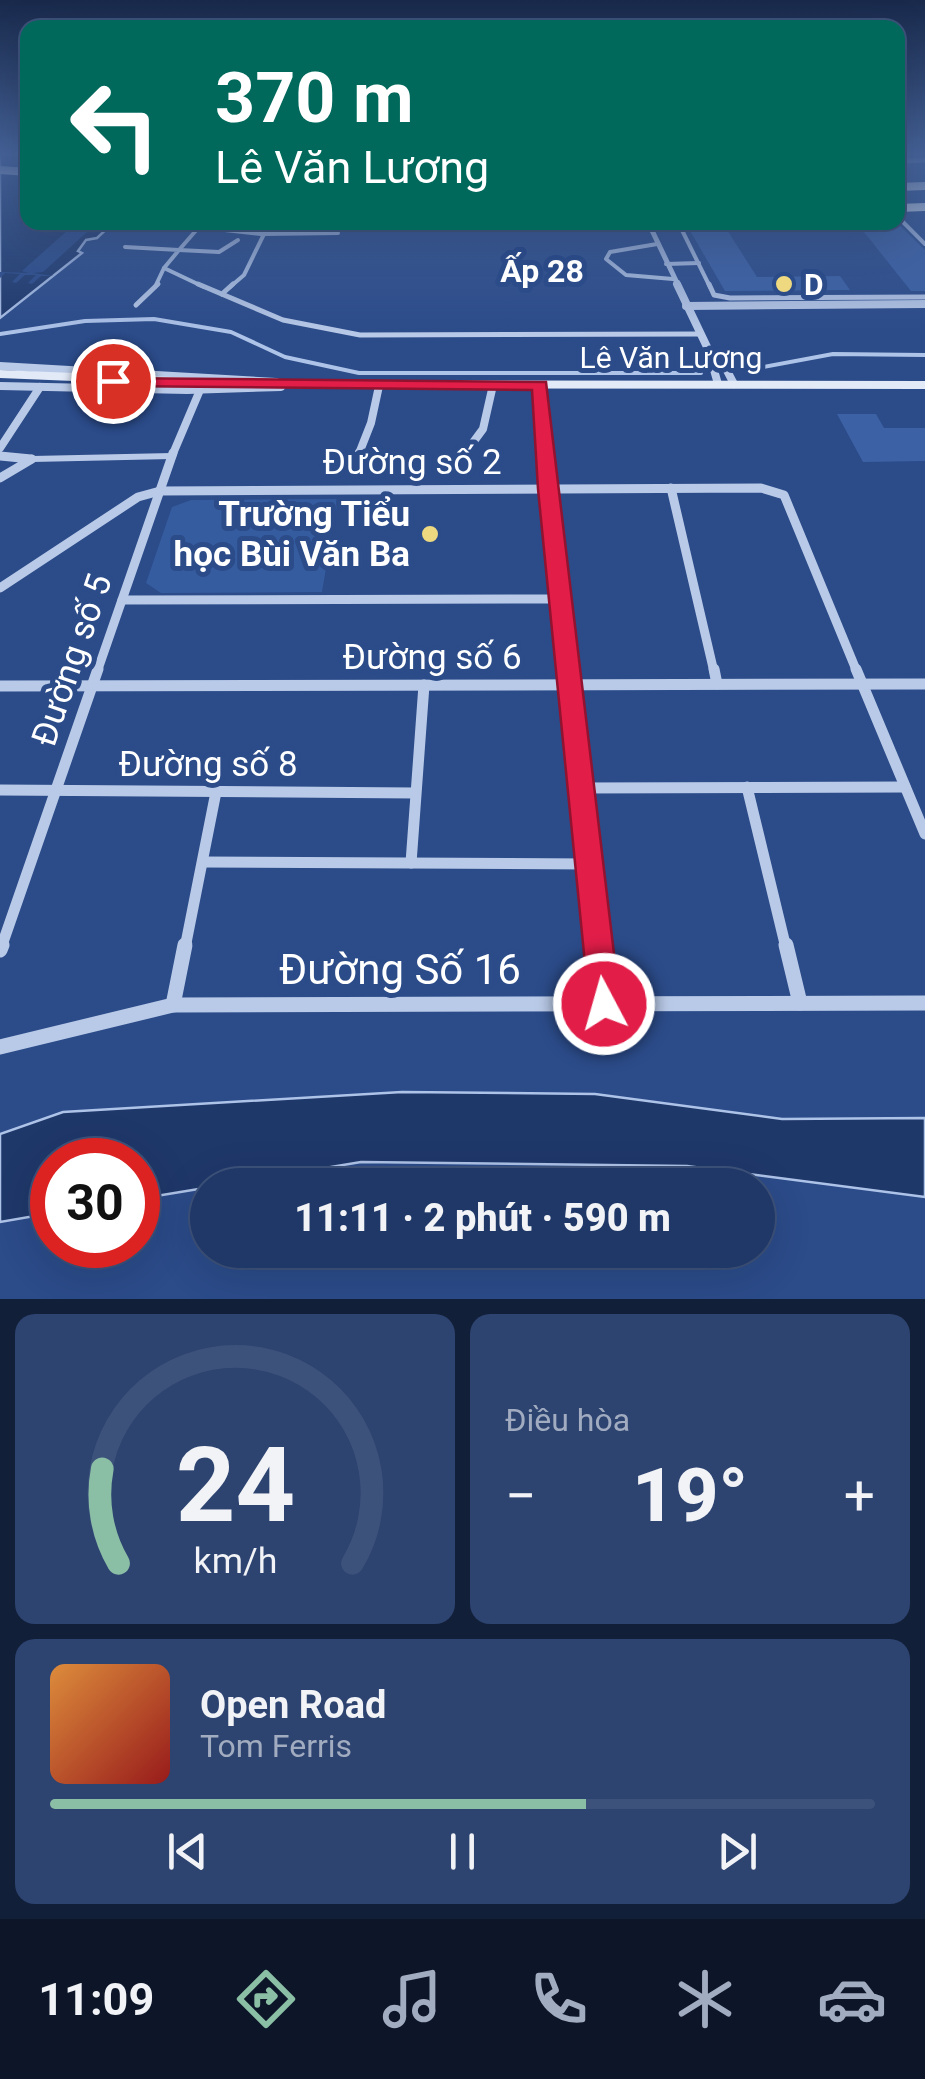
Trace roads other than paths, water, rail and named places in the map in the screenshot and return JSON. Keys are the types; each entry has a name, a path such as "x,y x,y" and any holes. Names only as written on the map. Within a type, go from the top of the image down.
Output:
{"main road":[{"name":"Lê Văn Lương","path":"0,374 379,386 925,385"}],"street":[{"path":"651,230 708,350 709,363 726,384"},
{"path":"686,306 925,301"},
{"path":"708,350 723,363 726,384"},
{"name":"Lê Văn Lương","path":"0,366 297,384"},
{"name":"Lê Văn Lương","path":"0,386 259,390 297,384"},
{"path":"540,385 547,489 604,1004"},
{"path":"0,446 40,386"},
{"path":"356,460 371,423 379,386"},
{"path":"455,461 471,452 482,435 493,386"},
{"name":"Đường số 5","path":"0,950 172,456 200,390"},
{"path":"0,456 32,458"},
{"path":"0,478 32,458"},
{"path":"671,488 717,684"},
{"name":"Đường số 2","path":"160,491 761,488 784,495 862,683"},
{"path":"0,588 138,497 160,491"},
{"path":"122,600 559,599"},
{"path":"862,683 925,834"},
{"name":"Đường số 6","path":"0,686 925,684"},
{"path":"411,863 424,685"},
{"path":"580,788 906,787"},
{"path":"747,788 800,1004"},
{"name":"Đường số 8","path":"0,790 416,792"},
{"path":"173,1005 216,792"},
{"path":"203,862 589,864"},
{"name":"Đường Số 16","path":"0,1047 173,1005 925,1003"}],"lane":[{"path":"905,224 925,244"},
{"path":"136,306 158,284 164,268 196,230"},
{"path":"227,230 338,233"},
{"path":"298,234 301,230"},
{"path":"682,230 714,294 730,298 925,301"},
{"path":"222,294 244,275 264,234"},
{"path":"125,247 222,254 238,240"},
{"path":"657,244 624,247 610,252 606,259 612,269 626,274 672,278"},
{"path":"666,264 699,264"},
{"path":"164,268 289,324 336,334 700,334"},
{"path":"32,458 172,456"}],"waterway":[{"path":"0,334 85,321 154,319 231,332 285,357 359,373 701,373"},
{"path":"742,371 833,354 925,355"}],"place":[{"name":"D","path":"784,284"},
{"name":"Trường Tiểu học Bùi Văn Ba","path":"430,534"}],"district":[{"name":"Ấp 28","path":"542,271"}]}
